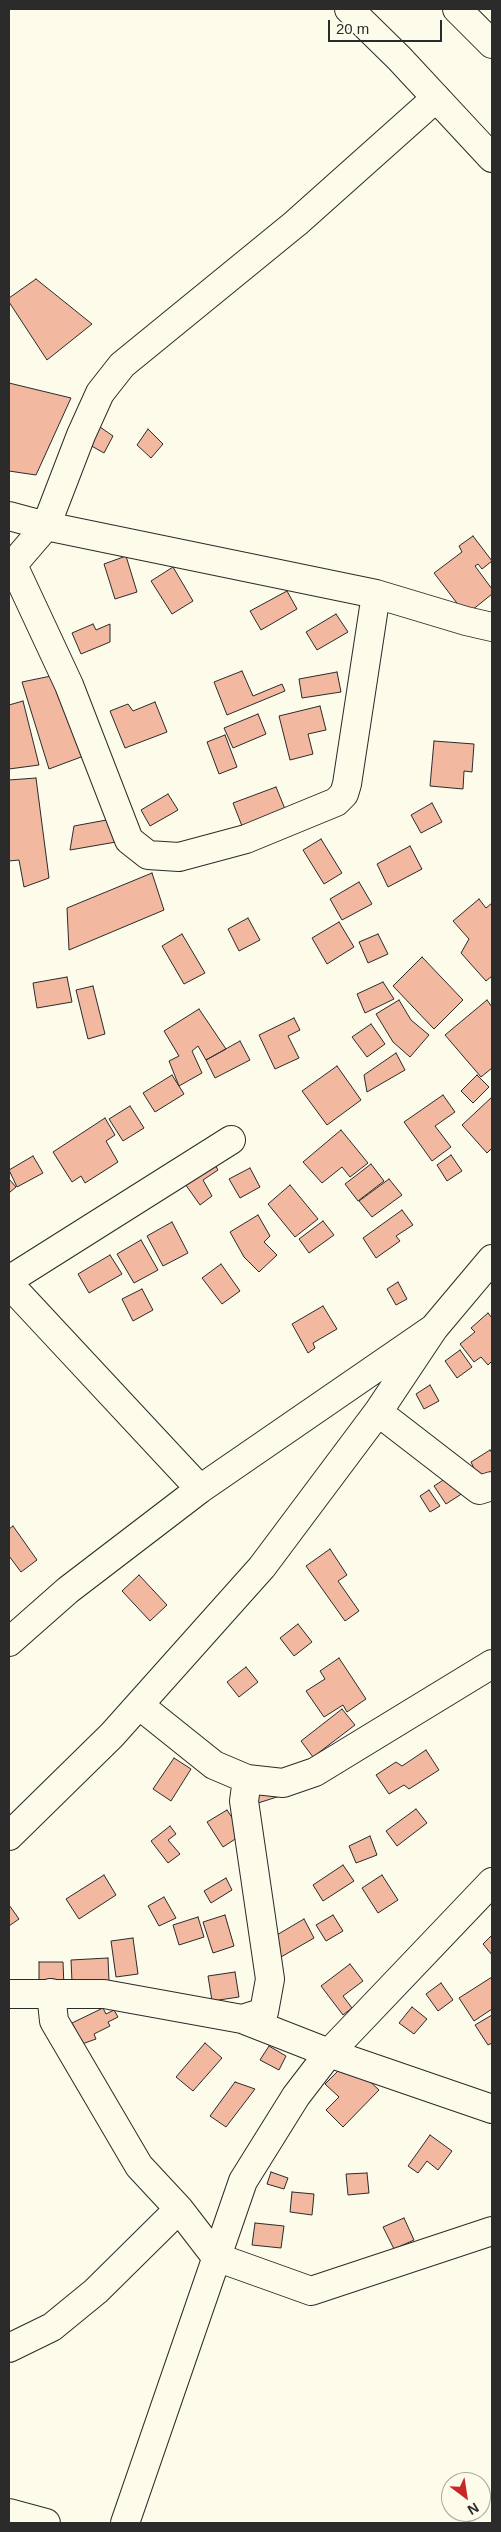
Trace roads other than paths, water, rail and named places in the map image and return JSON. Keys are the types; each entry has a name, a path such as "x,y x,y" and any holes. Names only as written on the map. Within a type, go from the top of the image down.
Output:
{"street":[{"path":"349,9 492,158"},
{"path":"457,9 492,44"},
{"path":"376,594 348,784 344,794 336,802 246,839 179,857 148,855 129,840 69,685 11,567 46,526 81,435 100,393 122,365 296,223 436,98"},
{"path":"9,516 46,526 376,594 466,622 492,627"},
{"path":"9,1280 231,1140"},
{"path":"9,1836 112,1736 262,1567 378,1412 434,1328 492,1259"},
{"path":"9,1284 200,1489"},
{"path":"9,1642 68,1590 200,1489 434,1328"},
{"path":"378,1412 479,1490 492,1486"},
{"path":"140,1705 214,1765 247,1780 283,1782 315,1772 492,1664"},
{"path":"242,2019 264,2012 270,1979 244,1801 247,1780"},
{"path":"125,2523 243,2181 296,2096 329,2053 492,1882"},
{"path":"51,1993 54,2021 139,2166 179,2209 216,2257 311,2291 492,2231"},
{"path":"9,1994 104,1994 242,2019 329,2053 492,2109"},
{"path":"9,2348 52,2327 96,2291 179,2209"},
{"path":"9,2513 46,2523"}]}
